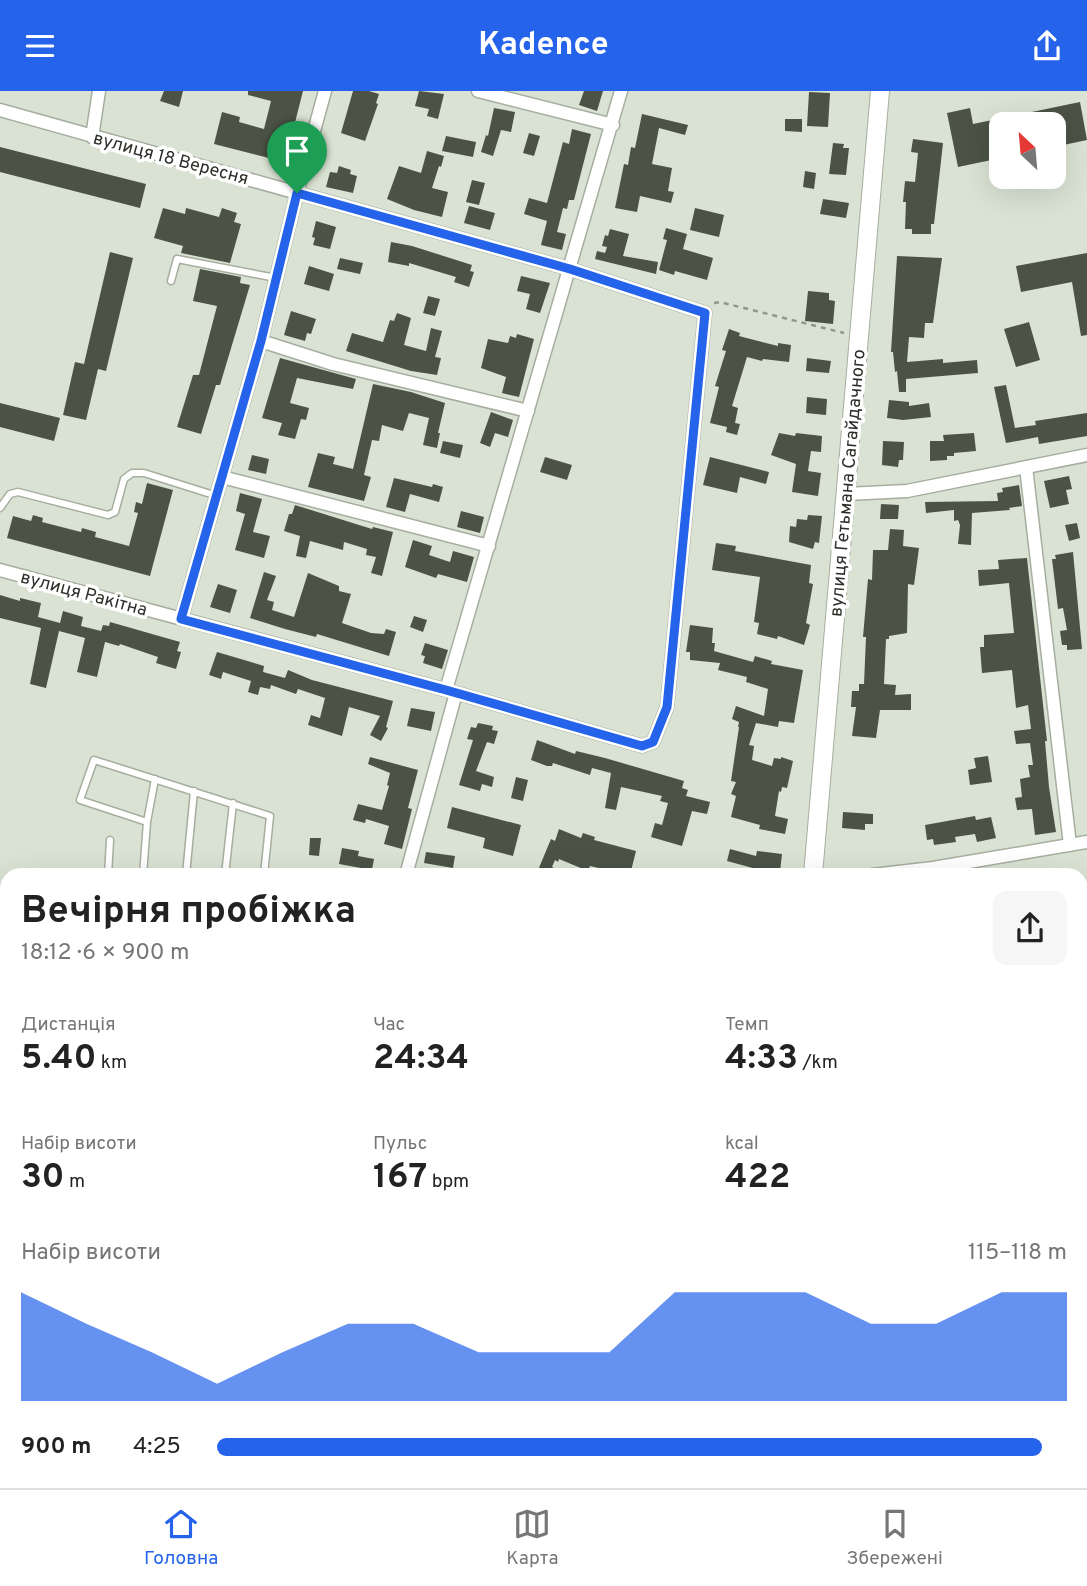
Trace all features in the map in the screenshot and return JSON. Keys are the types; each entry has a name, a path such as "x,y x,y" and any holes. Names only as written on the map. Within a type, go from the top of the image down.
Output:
{"main road":[{"name":"вулиця Гетьмана Сагайдачного","path":"814,868 880,91"}],"street":[{"path":"92,137 99,91"},
{"path":"181,619 261,341 325,91"},
{"path":"478,91 613,125"},
{"path":"408,868 489,546 621,91"},
{"name":"вулиця 18 Вересня","path":"0,110 570,269 705,313"},
{"name":"вулиця Ракітна","path":"0,571 451,691 642,746 653,742 667,707 705,313"},
{"path":"261,341 333,363 528,411"},
{"path":"846,494 907,491 1087,455"},
{"path":"1026,467 1070,845"},
{"path":"222,477 489,546"},
{"path":"933,868 1087,842"}],"lane":[{"path":"171,281 177,259 276,278"},
{"path":"0,508 10,494 18,492 108,515 115,512 124,479 132,473 144,473 216,496"},
{"path":"147,822 80,800 94,760 270,816 265,868"},
{"path":"144,868 147,822 155,779"},
{"path":"187,868 194,791"},
{"path":"226,868 233,803"},
{"path":"108,868 110,840"}],"path":[{"path":"705,313 711,305 720,302 860,337"}],"building":[{"path":"164,91 183,91 179,107 160,101"},
{"path":"248,91 303,91 285,162 214,144 222,112 240,117 239,122 264,129 271,101 248,95"},
{"path":"353,91 379,94 365,141 341,133"},
{"path":"419,91 444,94 438,119 427,116 429,109 415,106"},
{"path":"584,91 603,91 597,111 579,105"},
{"path":"809,92 830,93 828,127 807,126"},
{"path":"1080,102 1087,140 1066,144 1066,112 1031,112"},
{"path":"494,108 515,112 511,132 501,130 493,156 481,152 486,135 488,136"},
{"path":"970,108 973,124 989,121 989,161 958,167 947,113"},
{"path":"642,114 688,125 685,135 659,128 652,164 672,168 668,191 674,192 671,203 640,196 637,212 615,208 624,164 628,165 631,147 635,148"},
{"path":"785,119 802,119 802,132 785,131"},
{"path":"572,129 591,134 574,200 569,200 567,209 563,208 557,232 566,234 562,250 541,245 547,221 524,214 529,198 547,203 563,142 569,144"},
{"path":"529,133 540,136 534,156 523,153"},
{"path":"446,136 476,142 473,157 442,151"},
{"path":"913,139 943,143 931,234 912,234 912,229 905,229 905,181 915,182 918,153 911,152"},
{"path":"833,143 844,144 843,148 849,148 846,175 829,174"},
{"path":"0,147 146,184 140,208 0,172"},
{"path":"427,151 444,156 432,188 448,192 442,217 387,199 399,166 421,173"},
{"path":"339,166 351,170 350,174 357,176 353,193 326,187 330,172 337,173"},
{"path":"805,171 816,173 814,189 803,187"},
{"path":"472,180 485,183 479,205 466,202"},
{"path":"823,199 849,203 846,218 820,214"},
{"path":"469,206 495,213 490,230 464,223"},
{"path":"163,208 185,214 186,208 219,217 222,208 237,213 234,222 241,224 230,263 181,253 183,246 154,238"},
{"path":"695,208 724,215 719,237 690,230"},
{"path":"316,221 336,227 330,249 313,245"},
{"path":"666,228 687,234 683,249 713,258 707,280 675,271 674,275 659,270 667,240 663,239"},
{"path":"610,229 629,234 623,256 658,262 656,274 595,259 597,251 605,253 607,247 602,246"},
{"path":"391,242 472,265 470,271 474,272 469,287 454,282 456,277 409,263 409,266 388,262"},
{"path":"110,252 133,258 106,371 98,369 86,420 63,415 75,362 84,364"},
{"path":"1087,253 1087,335 1081,336 1072,282 1021,292 1016,266"},
{"path":"897,256 942,258 933,323 925,323 924,338 909,337 907,362 977,360 978,373 906,379 906,392 899,392 897,371 895,372 891,352"},
{"path":"340,258 363,263 360,274 337,269"},
{"path":"309,266 334,274 329,291 304,284"},
{"path":"200,269 241,277 240,283 250,285 220,385 216,385 201,434 177,427 193,375 199,375 217,306 193,301"},
{"path":"521,276 550,283 540,313 526,309 530,294 517,291"},
{"path":"808,291 829,293 829,300 835,301 833,324 805,321"},
{"path":"428,296 440,299 435,316 423,313"},
{"path":"291,311 316,319 311,334 307,333 305,341 284,335"},
{"path":"397,313 411,318 404,345 426,351 431,328 442,331 435,357 441,358 437,375 411,371 346,351 352,333 383,342 390,320 394,321"},
{"path":"1029,322 1040,360 1016,367 1004,329"},
{"path":"729,329 740,333 739,336 778,346 778,343 791,345 789,362 762,361 747,357 732,406 738,408 735,423 740,424 737,435 726,432 727,427 710,423 719,387 715,386 726,351 722,350"},
{"path":"517,334 534,339 519,397 502,393 506,377 481,368 488,339 508,343 510,336 516,338"},
{"path":"280,358 356,379 353,389 297,378 290,403 309,408 306,420 301,419 295,439 278,435 282,423 262,418"},
{"path":"807,358 831,361 829,373 806,371"},
{"path":"373,384 445,403 437,448 423,445 429,418 409,413 403,431 382,425 379,441 372,440 364,475 371,477 364,501 308,487 318,453 335,457 333,464 353,469"},
{"path":"1006,385 1015,428 1036,425 1035,421 1087,413 1087,436 1039,444 1038,437 1006,443 994,387"},
{"path":"807,397 827,399 826,415 806,413"},
{"path":"889,400 909,402 909,406 929,403 931,417 903,420 887,418"},
{"path":"0,403 60,418 54,441 0,427"},
{"path":"491,412 513,420 508,437 495,433 490,447 480,443"},
{"path":"779,433 822,436 821,452 811,451 808,471 821,473 818,496 792,492 796,464 771,455"},
{"path":"974,433 976,451 954,453 954,456 947,456 947,460 930,461 930,441 944,441 943,435"},
{"path":"443,441 463,445 460,458 440,453"},
{"path":"883,441 904,442 903,460 899,460 898,467 882,465"},
{"path":"252,455 269,459 266,474 248,470"},
{"path":"545,457 572,465 567,480 540,472"},
{"path":"710,457 769,472 766,484 740,477 737,493 703,485"},
{"path":"1069,476 1072,489 1066,490 1069,504 1050,508 1044,481"},
{"path":"394,478 443,487 439,502 410,494 405,512 386,507"},
{"path":"147,483 173,490 150,576 7,538 13,516 31,521 33,515 43,518 42,522 81,532 82,528 96,532 95,537 129,546 138,513 134,512 136,502 142,504"},
{"path":"1019,485 1022,506 1009,508 1010,510 972,513 971,545 958,544 960,525 958,520 954,521 954,510 926,513 925,502 998,501 997,493 1003,492 1002,488"},
{"path":"240,493 262,499 253,532 270,536 264,558 235,550 245,514 236,511"},
{"path":"881,504 899,505 898,519 880,519"},
{"path":"295,505 372,529 373,527 393,532 382,576 371,573 376,557 366,555 367,549 344,542 343,550 310,541 306,558 296,556 300,536 284,531"},
{"path":"461,511 484,517 480,533 457,527"},
{"path":"808,515 822,516 819,543 815,542 813,549 789,542 790,526 796,527 797,519 807,520"},
{"path":"1077,523 1080,538 1069,541 1065,525"},
{"path":"890,529 904,530 903,546 919,548 914,585 908,584 907,633 886,639 884,684 896,685 895,695 911,694 911,710 880,710 876,738 852,736 856,707 851,707 852,691 859,691 859,684 864,684 866,637 863,637 868,579 872,580 873,550 888,550"},
{"path":"413,540 432,546 429,555 450,562 453,551 474,557 467,582 438,574 436,578 405,567"},
{"path":"716,543 736,546 735,551 811,565 809,583 813,584 806,623 810,625 804,645 778,636 777,639 757,634 759,623 754,622 760,577 712,570"},
{"path":"1073,552 1082,649 1067,650 1067,645 1062,645 1060,631 1067,630 1063,608 1058,609 1052,559 1056,559 1055,555"},
{"path":"1027,558 1047,741 1049,787 1056,832 1035,835 1032,809 1017,810 1015,798 1022,797 1020,779 1030,777 1028,765 1033,765 1030,743 1016,744 1014,731 1031,729 1028,705 1016,708 1012,670 982,673 980,647 984,647 984,635 1014,633 1009,583 979,586 978,570 999,569 998,560"},
{"path":"264,572 276,576 267,600 274,602 272,610 294,617 308,573 339,586 339,591 351,594 342,623 371,633 384,634 386,629 396,632 389,656 317,634 316,637 250,618"},
{"path":"218,584 237,590 230,613 210,607"},
{"path":"0,595 41,603 38,617 60,623 63,611 83,617 81,626 101,631 103,625 109,626 110,622 180,642 177,651 181,652 176,669 156,663 158,657 120,644 119,646 105,642 97,677 77,672 85,638 59,631 46,688 30,684 41,628 0,618"},
{"path":"414,616 427,620 423,632 410,627"},
{"path":"690,625 713,628 714,651 753,662 755,656 772,661 771,664 803,670 794,723 779,721 778,727 756,723 749,745 754,746 752,760 772,766 774,758 793,761 787,788 782,787 781,792 779,791 775,816 788,819 785,834 759,829 760,825 731,817 736,796 731,794 736,782 731,781 739,727 739,722 732,719 736,706 764,716 768,689 746,682 747,677 718,670 720,663 690,660 690,652 686,652"},
{"path":"425,643 448,650 442,669 423,663 425,656 421,655"},
{"path":"217,652 264,666 263,672 285,678 288,670 312,680 393,701 386,727 388,728 381,741 370,735 380,716 349,707 342,736 308,725 311,715 320,718 325,698 298,689 296,694 271,685 270,689 260,687 258,695 248,692 251,681 223,672 221,679 209,675"},
{"path":"411,708 435,712 431,731 407,726"},
{"path":"478,723 493,726 492,730 498,731 494,744 487,742 476,771 494,777 492,787 482,784 480,791 459,785 473,740 467,739 471,727 476,728"},
{"path":"537,740 575,754 576,751 605,758 684,781 682,788 688,790 686,796 710,802 707,814 692,811 682,846 651,837 655,823 662,825 668,803 660,801 662,796 621,787 616,810 605,808 611,773 592,768 590,775 553,763 552,766 547,766 531,760"},
{"path":"988,756 992,782 970,785 968,770 976,768 974,758"},
{"path":"370,757 418,770 408,808 412,809 402,849 384,844 389,826 366,819 365,823 353,820 358,804 382,810 389,786 390,773 368,764"},
{"path":"516,777 528,780 523,801 511,798"},
{"path":"452,807 521,825 513,856 483,848 485,838 447,828"},
{"path":"843,812 873,814 873,824 865,824 865,830 842,828"},
{"path":"975,816 976,820 991,817 996,838 977,842 975,834 955,837 956,842 934,845 933,839 927,840 925,825"},
{"path":"559,829 581,838 583,833 595,837 594,840 636,851 632,868 581,868 559,859 558,862 555,860 552,867 554,868 539,868 551,839 555,841"},
{"path":"310,838 321,838 319,856 309,855"},
{"path":"342,848 359,851 358,856 374,859 372,868 339,864"},
{"path":"730,849 756,856 757,851 782,854 780,868 753,868 727,861"},
{"path":"426,852 455,856 453,868 424,863"}],"route":[{"path":"297,193 570,269 705,313 667,707 653,742 642,746 181,619 261,341 297,193"}]}
